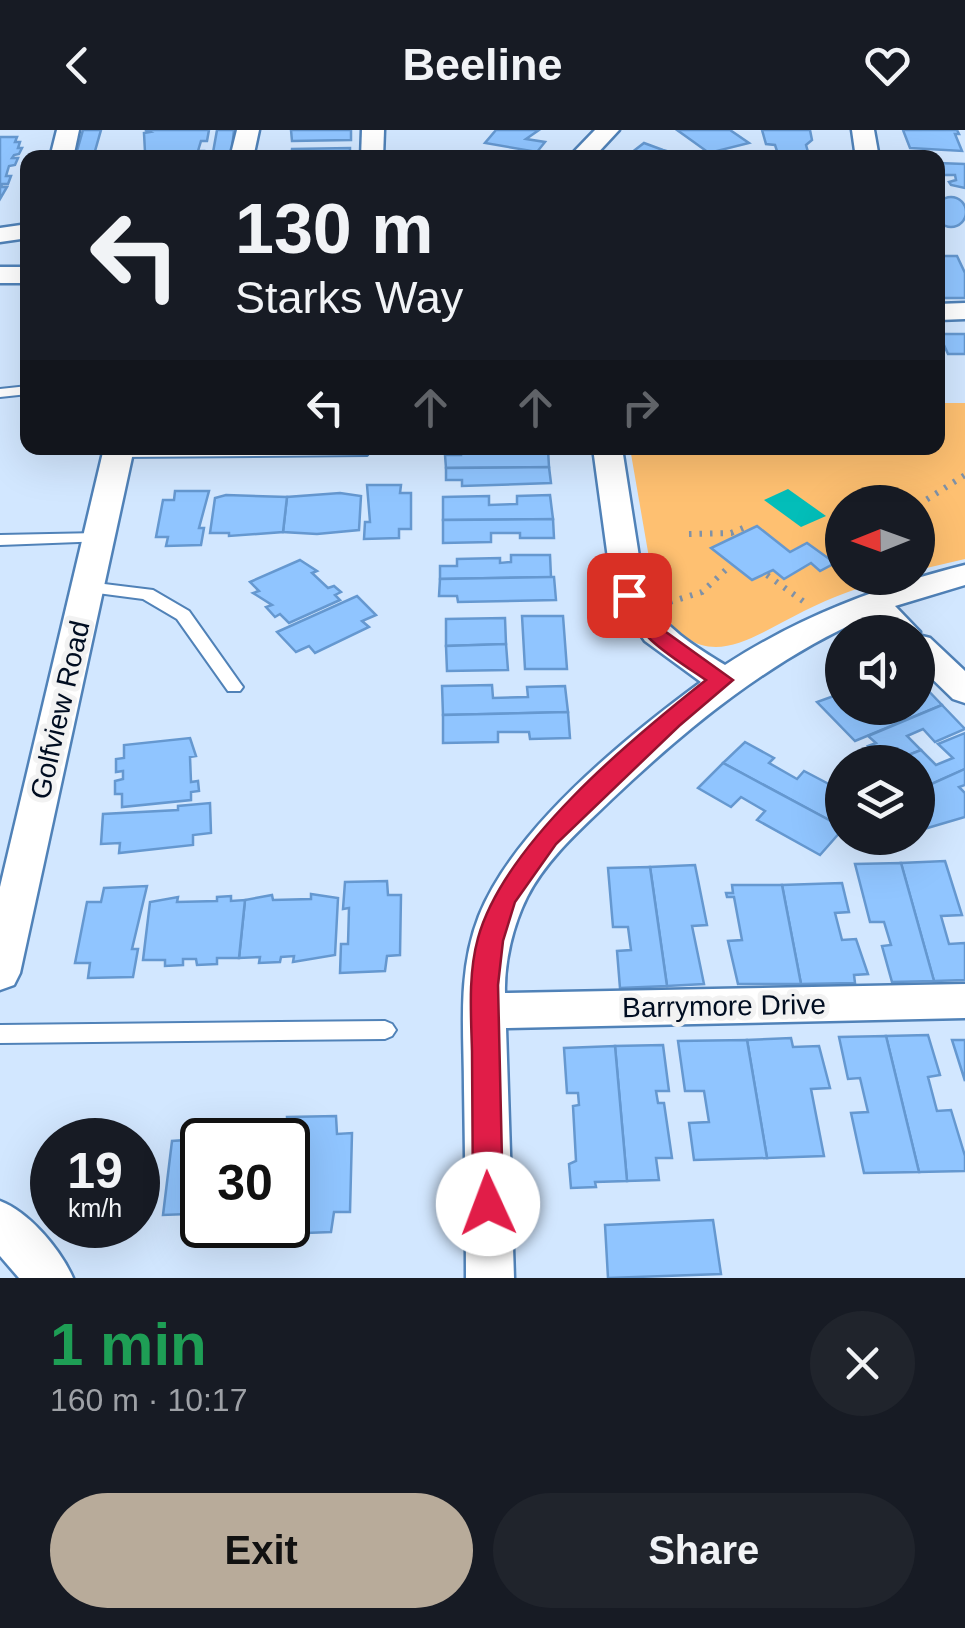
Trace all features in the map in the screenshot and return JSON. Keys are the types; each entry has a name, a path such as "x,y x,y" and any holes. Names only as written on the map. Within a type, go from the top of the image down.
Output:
{"street":[{"path":"587,150 608,130"},
{"name":"Golfview Road","path":"0,972 118,455"},
{"path":"608,455 629,595 639,617 658,638 722,680"},
{"path":"490,1278 484,1011 493,930 504,899 528,860 671,720 722,680 812,627 871,602 965,575"},
{"path":"871,602 885,615"},
{"path":"935,662 965,691"},
{"name":"Barrymore Drive","path":"484,1011 965,1001"},
{"path":"0,1222 49,1278"}],"lane":[{"path":"0,540 98,538"},
{"path":"88,587 146,594 183,615 234,687"},
{"path":"0,1034 385,1030"}],"path":[{"path":"935,494 965,475"},
{"path":"689,534 731,534 750,525"},
{"path":"656,604 694,597 731,565"},
{"path":"767,575 812,608"}],"shaded area":[{"path":"945,403 965,403 965,559 935,566 935,485 825,485 825,595 841,595 763,633 726,646 708,646 691,640 674,627 657,604 631,455 945,455"},
{"path":"788,489 825,516 801,527 764,500"}],"building":[{"path":"83,130 101,130 95,150 77,150"},
{"path":"145,130 209,130 207,141 201,141 198,150 145,150 144,133 150,132"},
{"path":"217,130 234,130 232,150 213,150"},
{"path":"291,130 351,130 351,140 292,141"},
{"path":"496,130 539,130 526,139 545,142 539,150 485,143"},
{"path":"677,130 730,130 749,143 721,150 705,150"},
{"path":"762,130 810,130 812,140 806,145 807,150 777,150 775,145 766,144"},
{"path":"903,130 957,130 962,151 945,150 910,148"},
{"path":"0,137 17,137 15,142 20,142 18,148 22,148 12,158 18,158 15,165 9,166 6,176 11,176 8,184 2,184 1,187 7,187 0,199"},
{"path":"644,143 663,150 635,150"},
{"path":"350,148 350,150 292,150"},
{"path":"945,163 965,164 965,188 951,185 955,175 945,175"},
{"path":"945,198 957,198 965,206 962,223 945,226"},
{"path":"945,256 957,256 965,273 965,298 945,298"},
{"path":"945,334 965,334 965,354 948,354"},
{"path":"445,455 548,455 549,467 446,468"},
{"path":"549,467 551,483 462,486 462,480 446,480 446,468"},
{"path":"367,485 401,485 400,493 411,493 411,529 399,529 399,538 364,539 365,522 370,522"},
{"path":"175,491 209,491 199,528 204,528 201,545 166,546 168,537 156,537 163,500 174,500"},
{"path":"340,493 361,496 359,530 283,532 287,497"},
{"path":"550,495 553,519 443,520 443,497 489,496 489,505 517,504 517,496"},
{"path":"287,497 283,532 229,536 210,533 215,498"},
{"path":"553,519 554,538 491,533 491,542 443,543 443,520"},
{"path":"757,526 790,552 807,543 825,556 825,568 820,571 811,563 784,579 773,570 752,580 711,548"},
{"path":"511,555 550,555 551,577 440,579 440,566 457,566 457,559 500,558 500,563 511,562"},
{"path":"300,560 317,571 312,573 328,588 334,586 341,592 335,595 340,600 289,623 280,614 275,617 266,607 272,605 253,593 259,591 250,582"},
{"path":"554,577 556,600 458,602 457,596 439,596 440,579"},
{"path":"357,596 376,615 362,621 369,627 315,653 309,646 296,652 277,632"},
{"path":"522,616 563,616 567,669 525,669"},
{"path":"505,618 506,644 446,646 446,619"},
{"path":"506,644 508,670 447,671 446,646"},
{"path":"492,685 493,698 528,697 527,687 565,686 568,712 443,715 442,686"},
{"path":"942,705 965,729 935,742 923,729 907,736 916,745 871,745 876,743 868,736 894,725 935,725 935,708"},
{"path":"568,712 570,738 530,739 529,732 498,732 498,742 443,743 443,715"},
{"path":"839,725 894,725 855,741"},
{"path":"965,733 965,769 935,782 935,764 953,758 938,744"},
{"path":"190,738 196,756 190,757 191,782 198,781 199,791 191,792 191,800 122,807 122,794 115,794 115,781 123,779 123,771 116,772 116,759 124,758 124,745"},
{"path":"745,742 774,758 769,763 797,779 804,771 825,782 825,818 723,763"},
{"path":"723,763 825,818 825,849 820,855 757,820 765,811 741,797 731,807 698,788"},
{"path":"965,769 965,785 959,787 965,793 965,817 935,826 935,782"},
{"path":"210,803 211,833 193,835 193,845 119,853 120,843 101,844 103,814 178,810 178,806"},
{"path":"945,861 962,915 941,916 949,944 965,943 965,980 934,981 901,863"},
{"path":"901,863 934,981 892,982 882,946 891,945 884,922 870,922 855,864"},
{"path":"695,865 707,925 692,926 704,984 667,986 650,867"},
{"path":"650,867 667,986 620,988 617,951 631,950 628,927 613,927 608,868"},
{"path":"387,881 388,895 401,895 400,955 387,956 385,971 340,973 341,944 348,944 349,908 343,909 345,882"},
{"path":"842,883 849,912 835,913 842,940 856,939 868,974 854,975 855,983 801,984 782,885"},
{"path":"732,885 782,885 801,984 738,984 728,941 742,940 734,897 727,897 726,893 733,893"},
{"path":"147,886 132,949 138,949 133,977 88,978 90,963 75,963 87,902 101,902 104,888"},
{"path":"311,894 338,898 335,955 293,962 294,956 281,957 280,962 259,963 260,957 239,958 245,900 272,895 273,900 311,899"},
{"path":"231,896 231,901 245,900 239,958 217,958 217,964 197,965 196,959 183,959 183,965 165,966 165,960 143,960 150,902 178,897 177,902 217,901 217,897"},
{"path":"928,1035 940,1075 928,1077 937,1111 951,1110 965,1156 965,1171 919,1172 886,1036"},
{"path":"886,1036 919,1172 864,1173 851,1113 868,1112 860,1078 848,1079 839,1037"},
{"path":"791,1038 793,1047 819,1046 830,1088 811,1089 824,1156 767,1158 747,1040"},
{"path":"747,1040 767,1158 694,1160 689,1123 709,1122 704,1091 685,1091 678,1041"},
{"path":"952,1040 965,1040 965,1081"},
{"path":"663,1045 669,1091 656,1091 658,1103 664,1103 672,1158 656,1158 659,1180 627,1181 615,1046"},
{"path":"615,1046 627,1181 571,1188 569,1164 576,1161 573,1106 579,1105 578,1093 567,1093 564,1048"},
{"path":"336,1116 337,1134 352,1133 350,1212 334,1212 331,1232 310,1233 310,1118 287,1117"},
{"path":"180,1140 180,1214 163,1215 172,1141"},
{"path":"713,1220 721,1274 608,1278 605,1225"}],"route":[{"path":"488,1204 484,985 490,941 504,899 528,860 548,838 671,720 722,680 658,638 639,617 629,595"}]}
